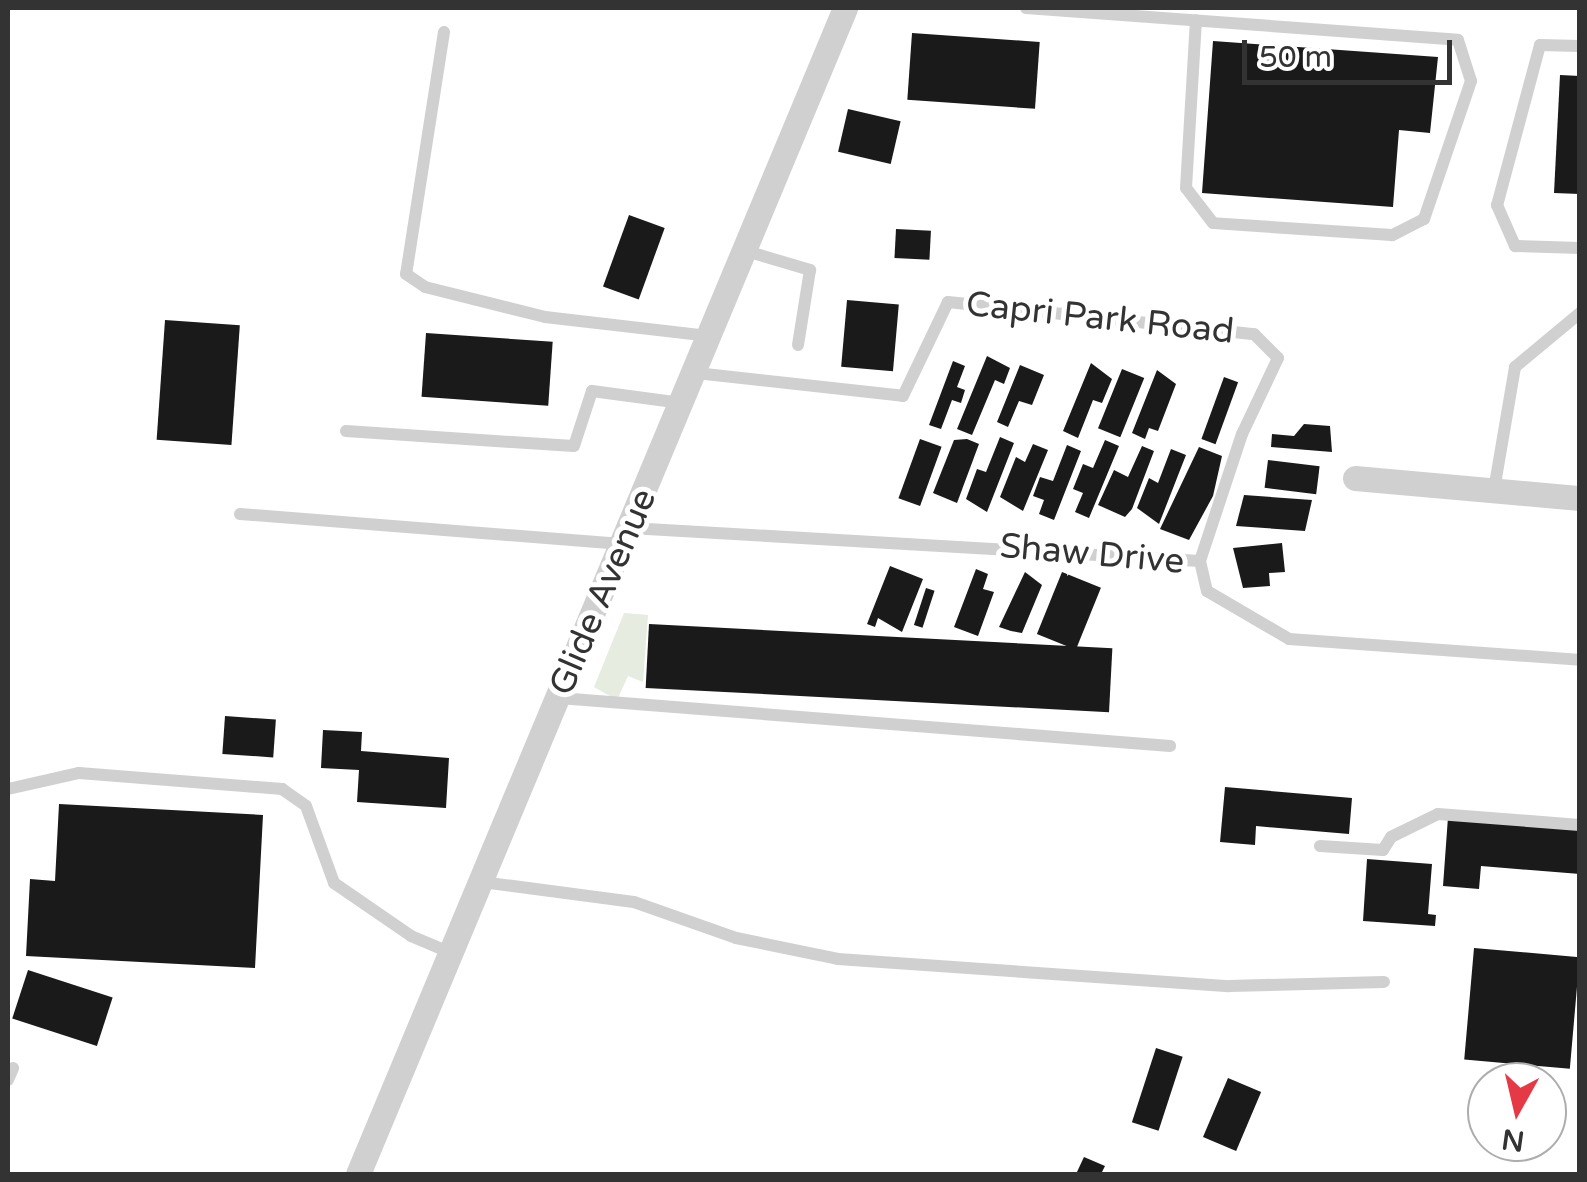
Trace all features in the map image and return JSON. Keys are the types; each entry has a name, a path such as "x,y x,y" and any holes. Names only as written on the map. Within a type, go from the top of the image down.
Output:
{"street":[{"name":"Glide Avenue","path":"358,1174 696,373 845,8"},
{"path":"1355,478 1580,498"}],"lane":[{"path":"1026,8 1196,20 1458,40 1471,80 1424,219 1392,236 1213,224 1186,188 1196,20"},
{"path":"444,32 406,274 425,287 544,317 711,337"},
{"path":"1580,46 1540,45 1497,205 1515,246 1580,248"},
{"path":"746,251 810,270 798,345"},
{"name":"Capri Park Road","path":"696,373 903,396 948,302 1254,334 1278,358 1242,434 1200,561"},
{"path":"1494,490 1515,367 1580,313"},
{"path":"346,431 574,446 592,391 681,403"},
{"name":"Shaw Drive","path":"240,514 627,536 1200,561 1207,591 1289,639 1580,660"},
{"path":"559,698 1170,746"},
{"path":"8,789 79,773 282,789 306,806 334,883 411,936 452,953"},
{"path":"1320,846 1382,850 1391,837 1438,814 1580,825"},
{"path":"482,882 634,902 736,938 838,959 1229,986 1384,982"}],"shaded area":[{"path":"624,613 648,615 643,682 628,676 617,700 594,687"}],"building":[{"path":"912,33 1040,42 1035,109 907,100"},
{"path":"1213,41 1438,57 1430,133 1399,130 1393,207 1202,193"},
{"path":"1560,75 1580,76 1580,194 1554,193"},
{"path":"848,109 901,121 891,164 838,152"},
{"path":"629,215 665,228 639,299 603,286"},
{"path":"896,229 931,231 929,260 894,258"},
{"path":"847,300 899,305 893,371 841,367"},
{"path":"165,320 240,325 231,445 157,440"},
{"path":"426,333 553,342 548,406 422,397"},
{"path":"987,356 1010,368 1004,384 995,380 972,435 957,429"},
{"path":"953,361 965,366 957,387 965,390 961,403 952,400 941,429 929,425"},
{"path":"1091,363 1112,379 1102,403 1093,400 1078,438 1063,431"},
{"path":"1020,365 1044,375 1032,405 1019,401 1008,427 997,422"},
{"path":"1122,369 1144,378 1120,437 1098,428"},
{"path":"1157,370 1176,384 1158,431 1149,428 1145,439 1132,433"},
{"path":"1224,377 1238,382 1216,444 1201,439"},
{"path":"1304,424 1330,426 1332,452 1271,447 1272,434 1294,436"},
{"path":"1000,437 1014,443 987,512 966,499 977,469 986,472"},
{"path":"920,439 942,447 920,506 898,498"},
{"path":"967,439 979,444 957,503 933,493 954,440"},
{"path":"1105,440 1119,446 1089,518 1075,512 1083,493 1073,489 1083,464 1093,468"},
{"path":"1033,444 1048,450 1023,511 1000,497 1016,457 1025,462"},
{"path":"1067,445 1081,451 1054,520 1039,514 1044,500 1033,496 1040,477 1053,481"},
{"path":"1142,446 1154,451 1132,509 1125,517 1098,505 1114,470 1128,477"},
{"path":"1199,447 1222,456 1213,496 1189,540 1160,529"},
{"path":"1171,449 1186,455 1159,524 1137,508 1149,478 1158,483"},
{"path":"1268,460 1320,466 1316,494 1265,488"},
{"path":"1244,495 1312,500 1305,531 1236,526"},
{"path":"1282,543 1285,572 1269,573 1270,586 1243,588 1233,548"},
{"path":"890,566 923,579 902,632 878,618 875,627 867,624"},
{"path":"976,569 988,574 983,589 994,592 978,636 954,627"},
{"path":"1025,572 1042,585 1022,633 999,627"},
{"path":"1062,572 1101,588 1076,650 1037,634"},
{"path":"926,588 935,591 923,628 914,625"},
{"path":"649,624 1112,648 1109,712 646,688"},
{"path":"225,716 276,720 273,757 222,754"},
{"path":"323,730 362,732 361,751 449,758 446,808 357,802 359,770 321,768"},
{"path":"1225,787 1352,798 1349,834 1256,826 1255,845 1220,842"},
{"path":"59,804 263,815 255,968 26,956 30,879 55,881"},
{"path":"1448,817 1580,829 1580,874 1481,866 1479,889 1443,886"},
{"path":"1367,859 1432,864 1428,914 1436,915 1435,926 1363,921"},
{"path":"1474,948 1580,957 1570,1069 1567,1062 1464,1060"},
{"path":"28,970 113,998 97,1046 12,1019"},
{"path":"1156,1048 1183,1057 1159,1131 1132,1122"},
{"path":"1228,1078 1261,1092 1236,1151 1203,1137"},
{"path":"1084,1157 1105,1166 1101,1174 1076,1174"}]}
